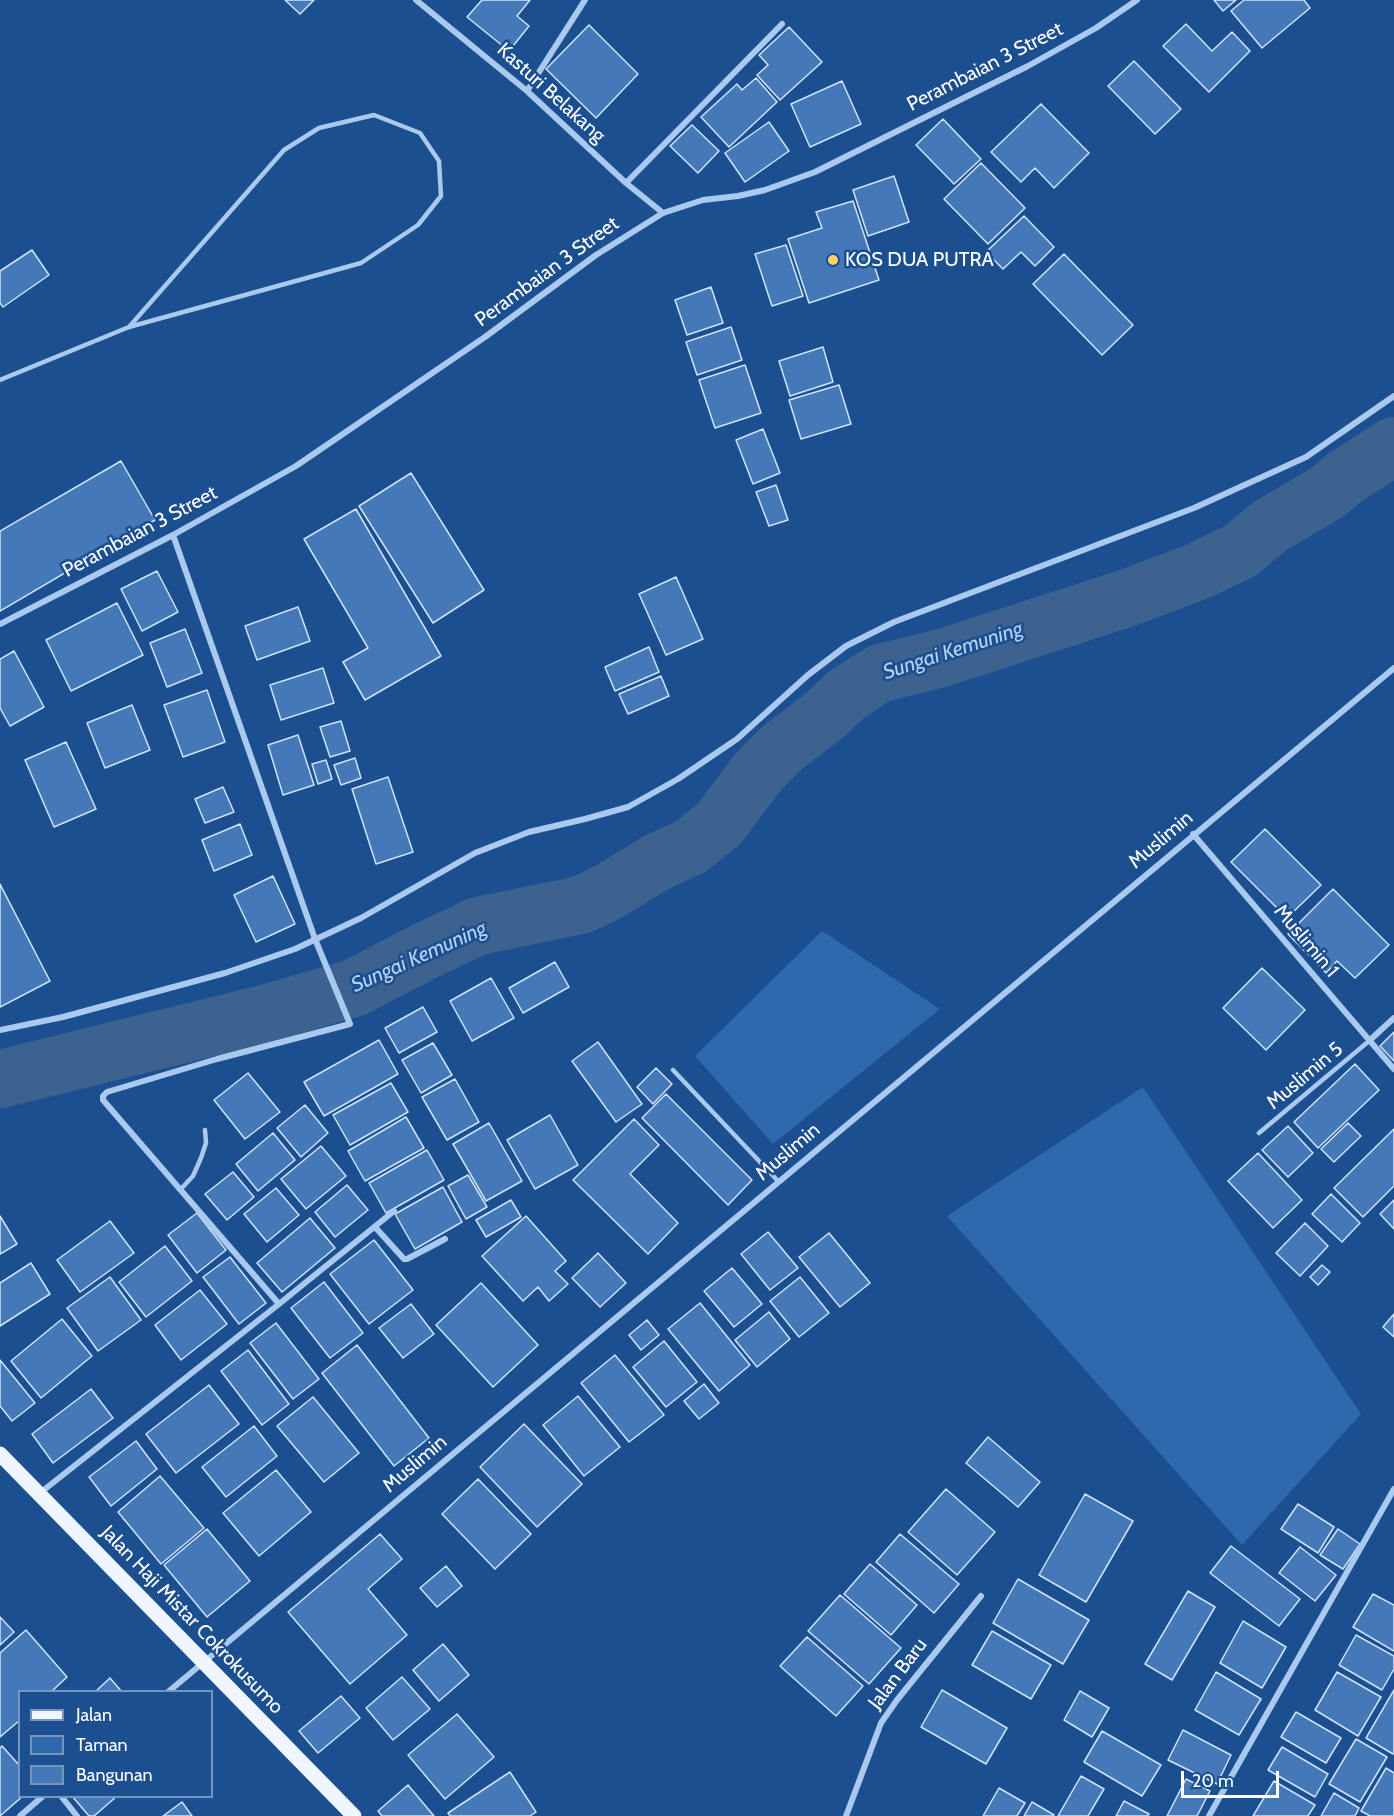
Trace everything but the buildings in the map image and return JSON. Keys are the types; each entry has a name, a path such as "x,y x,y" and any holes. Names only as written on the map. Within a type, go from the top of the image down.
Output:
{"main road":[{"name":"Jalan Haji Mistar Cokrokusumo","path":"0,1454 346,1812"}],"street":[{"name":"Kasturi Belakang","path":"416,0 527,91 626,183 663,213"},
{"path":"527,91 585,0"},
{"name":"Perambaian 3 Street","path":"0,624 173,535 296,466 485,338 596,255 663,213 703,200 765,190 815,172 1028,66 1096,28 1137,0"},
{"path":"626,183 782,24"},
{"path":"0,1030 63,1017 225,973 295,949 361,918 475,853 529,832 628,807 678,779 737,739 808,675 846,646 894,622 1194,508 1306,457 1394,396"},
{"path":"173,535 315,939 350,1024 217,1059 107,1092 103,1100 279,1304"},
{"name":"Muslimin","path":"170,1690 1394,668"},
{"name":"Muslimin 1","path":"1194,834 1394,1069"},
{"path":"1369,1041 1394,1018"},
{"path":"40,1493 393,1211"},
{"path":"375,1227 404,1259 445,1239"},
{"path":"1209,1816 1394,1489"},
{"name":"Jalan Baru","path":"846,1816 881,1724 897,1700 981,1596"},
{"path":"20,1816 42,1798"},
{"path":"62,1798 77,1816"}],"lane":[{"path":"0,380 129,327 361,263 418,225 441,196 439,161 420,133 374,115 319,128 284,150 129,327"},
{"name":"Muslimin 5","path":"1259,1133 1369,1041"},
{"path":"673,1070 778,1181"},
{"path":"180,1190 193,1176 201,1158 206,1143 205,1130"}],"green space":[{"path":"822,931 940,1009 773,1144 695,1056"},
{"path":"1143,1087 1361,1414 1242,1545 947,1216"}],"waterway":[{"name":"Sungai Kemuning","path":"0,1079 260,1015 354,988 478,926 581,905 608,892 657,862 690,847 719,824 758,772 783,747 825,715 846,695 872,678 881,673 942,658 1130,597 1196,572 1240,551 1270,526 1328,492 1344,478 1394,446"}],"place":[{"name":"KOS DUA PUTRA","path":"833,260"}]}
